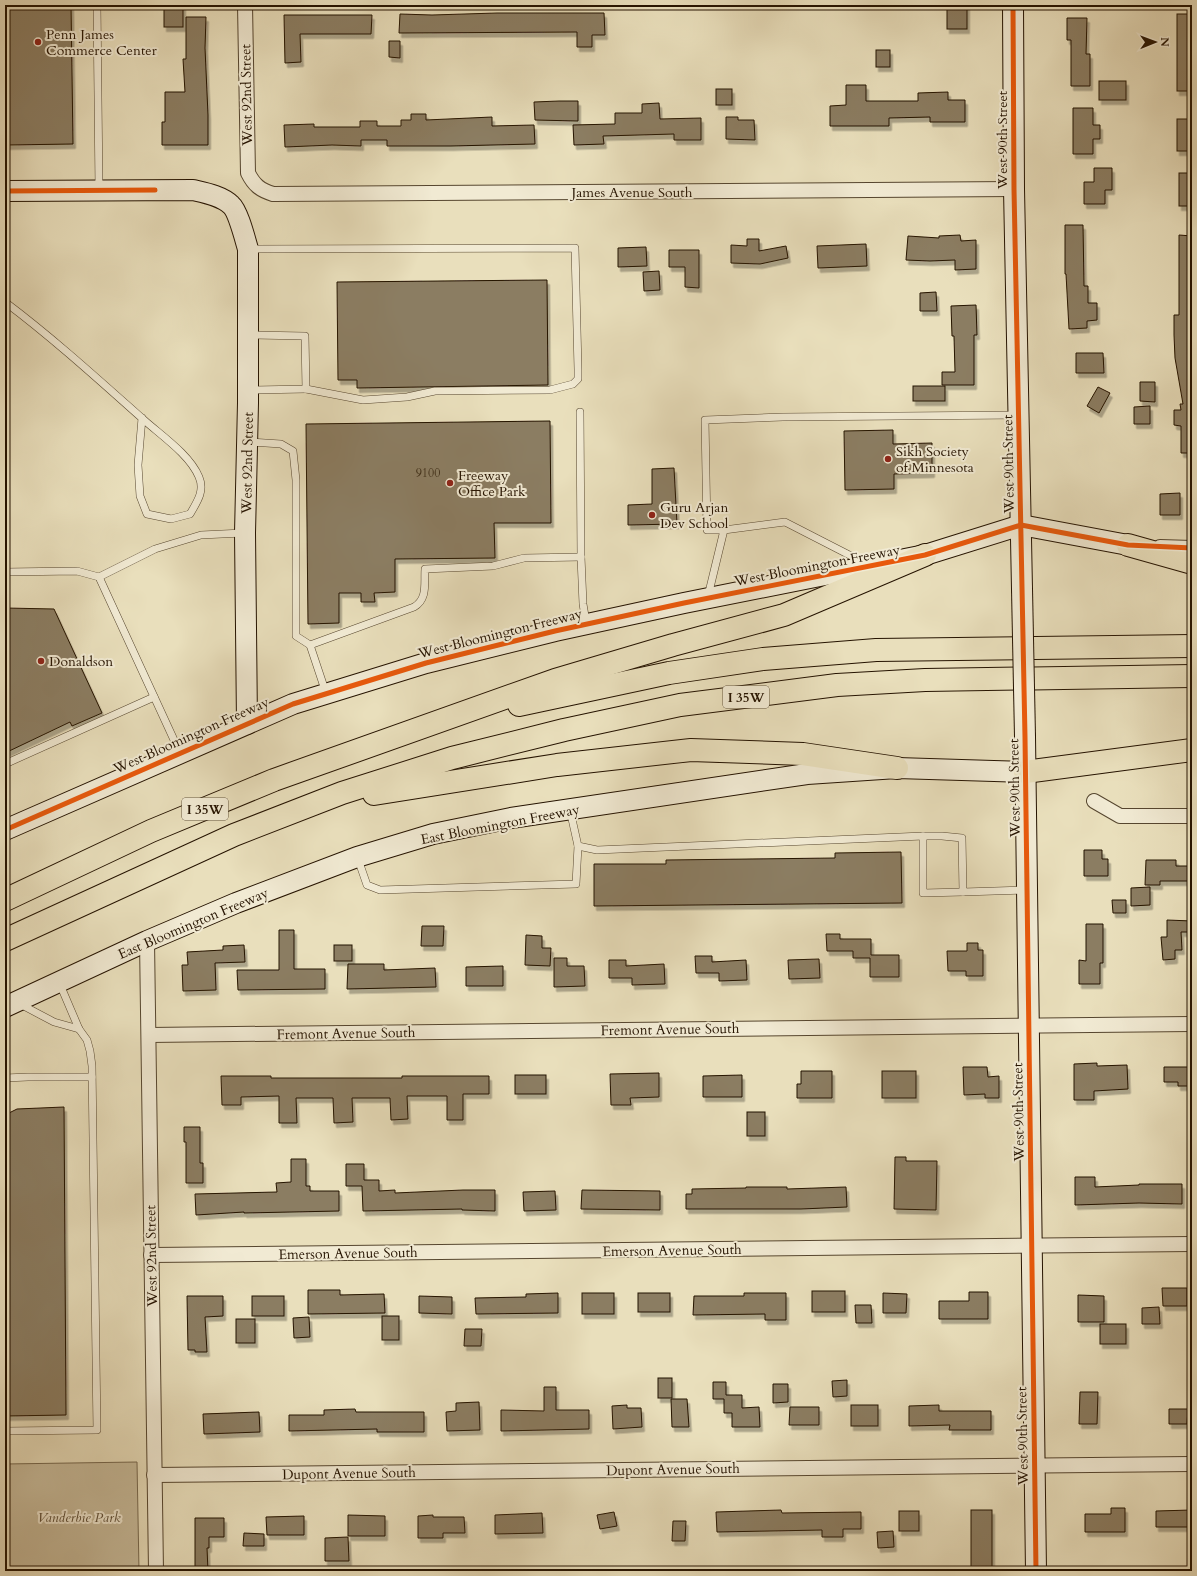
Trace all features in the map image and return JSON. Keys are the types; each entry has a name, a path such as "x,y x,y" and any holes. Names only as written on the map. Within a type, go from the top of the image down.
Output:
{"highway":[{"path":"1128,545 1192,563"},
{"path":"410,731 555,680 784,615 925,555"},
{"name":"I 35W","path":"5,900 151,831 267,783 410,731 544,699 669,673 763,659 876,650 1192,646"},
{"name":"I 35W","path":"5,940 234,835 342,793 452,758 564,730 680,705 838,686 925,680 1192,676"},
{"path":"314,804 557,765 691,750 803,754 897,768"},
{"path":"1026,772 1192,750"}],"street":[{"name":"West 92nd Street","path":"245,5 247,161 248,173 253,184"},
{"name":"West 90th Street","path":"1013,5 1014,189 1026,772 1036,1571"},
{"name":"James Avenue South","path":"253,184 263,191 273,194 1014,189"},
{"name":"West 92nd Street","path":"99,191 193,190 221,198 233,206 242,228 248,249 249,335 245,533 247,724"},
{"path":"5,191 99,191"},
{"path":"1021,525 1128,545 1192,548"},
{"name":"West Bloomington Freeway","path":"5,830 293,704 426,663 586,624 925,555 1021,525"},
{"name":"East Bloomington Freeway","path":"11,1005 147,941 236,903 357,857 433,834 511,818 807,774 897,768 1026,772"},
{"path":"1094,801 1120,816 1192,816"},
{"name":"West 92nd Street","path":"147,941 156,1571"},
{"name":"Fremont Avenue South","path":"149,1035 1192,1024"},
{"name":"Emerson Avenue South","path":"151,1255 1192,1244"},
{"name":"Dupont Avenue South","path":"154,1475 1192,1464"}],"lane":[{"path":"96,5 99,191"},
{"path":"248,249 575,248 578,369 578,379 573,384 550,390 435,390 407,397 382,399 354,399 306,389 248,390"},
{"path":"5,302 38,327 142,418 188,460 200,478 201,495 190,514 170,519 147,514 140,496 138,465 142,418"},
{"path":"249,335 305,336 306,389"},
{"path":"580,412 583,604 586,624"},
{"path":"870,566 785,522 724,530 707,530 705,420 783,417 1019,414"},
{"path":"246,442 281,444 293,451 296,480 296,636 310,645 326,694"},
{"path":"707,599 724,530"},
{"path":"5,572 77,571 99,577 155,549 201,535 245,533"},
{"path":"310,645 420,604 424,598 425,569 493,566 524,558 582,557"},
{"path":"99,577 180,753"},
{"path":"5,764 154,697"},
{"path":"357,857 367,885 380,890 576,884 578,846 570,810"},
{"path":"578,846 597,850 923,836 962,838 963,892"},
{"path":"923,836 923,893 1027,890"},
{"path":"5,1431 98,1430 92,1077 90,1052 87,1040 79,1029 59,982"},
{"path":"11,1005 54,1022 79,1029"},
{"path":"5,1078 92,1077"}],"green space":[{"name":"Vanderbie Park","path":"137,1462 139,1571 5,1571 5,1464"}],"building":[{"name":"Penn James Commerce Center","path":"5,5 71,5 73,144 6,145"},
{"path":"164,5 183,5 183,27 164,27"},
{"path":"947,5 967,5 967,29 947,29"},
{"path":"497,13 604,13 605,35 592,35 592,47 577,47 577,32 399,33 400,14 432,15"},
{"path":"1177,14 1192,14 1192,91 1177,91"},
{"path":"284,15 372,15 371,34 300,34 301,62 285,63"},
{"path":"186,17 206,17 205,48 208,145 162,145 162,122 165,122 165,92 185,92 183,59 186,59"},
{"path":"1067,18 1087,18 1086,54 1090,54 1090,86 1071,86 1071,40 1067,40"},
{"path":"389,41 400,41 400,58 389,57"},
{"path":"876,50 890,50 890,67 876,67"},
{"path":"1099,81 1126,81 1126,100 1099,100"},
{"path":"846,85 866,85 866,101 918,101 918,93 948,92 948,100 965,100 965,122 930,122 930,117 889,118 889,126 830,126 830,106 846,105"},
{"path":"716,89 732,89 732,105 716,105"},
{"path":"578,101 578,121 535,120 534,102"},
{"path":"659,103 660,119 701,118 701,140 674,140 674,134 603,136 604,144 574,145 573,125 615,124 615,113 642,113 642,104"},
{"path":"1073,108 1093,108 1093,125 1100,125 1100,139 1093,139 1093,154 1073,154"},
{"path":"411,114 426,114 426,120 492,117 492,126 534,125 535,144 387,146 387,140 361,140 361,146 332,145 285,147 284,125 314,124 314,127 360,127 360,121 377,121 377,126 401,126 401,120 411,120"},
{"path":"726,117 738,117 738,120 754,120 755,140 726,139"},
{"path":"1177,119 1192,119 1192,151 1177,151"},
{"path":"1094,168 1112,168 1112,190 1105,190 1105,204 1084,204 1084,182 1094,182"},
{"path":"1179,173 1192,173 1192,206 1179,206"},
{"path":"1065,225 1083,225 1084,286 1088,286 1088,303 1097,303 1097,320 1087,321 1087,328 1069,329 1065,274"},
{"path":"960,235 961,241 976,240 976,269 955,270 955,260 906,260 908,236 939,238 939,236"},
{"path":"1179,235 1192,236 1192,453 1181,453 1181,426 1174,425 1174,410 1181,410 1180,404 1183,404 1175,358 1174,335 1174,315 1179,315"},
{"path":"747,239 759,239 759,251 786,246 788,258 760,264 731,263 731,245 747,246"},
{"path":"866,244 867,266 818,268 817,246"},
{"path":"646,247 647,266 618,267 618,248"},
{"path":"669,250 699,250 699,288 685,287 685,267 669,267"},
{"path":"659,271 660,290 644,291 643,272"},
{"path":"547,280 548,385 357,388 357,380 338,380 337,282"},
{"path":"936,292 937,311 920,311 920,293"},
{"path":"976,305 977,335 974,335 974,385 942,385 942,372 955,372 951,306"},
{"path":"1076,353 1103,353 1104,373 1076,373"},
{"path":"1140,382 1155,382 1155,402 1140,401"},
{"path":"913,386 945,386 945,401 913,401"},
{"path":"1098,387 1110,393 1099,413 1087,406"},
{"path":"1150,406 1150,424 1134,424 1134,407"},
{"name":"Freeway Office Park","path":"550,421 551,523 494,523 495,558 395,559 395,592 374,593 375,602 361,602 361,593 339,593 339,623 308,624 306,424"},
{"name":"Sikh Society of Minnesota","path":"893,430 893,444 932,443 932,473 894,474 894,489 845,490 844,431"},
{"name":"Guru Arjan Dev School","path":"674,468 677,524 628,525 628,505 652,504 652,469"},
{"path":"1180,493 1180,515 1160,515 1160,494"},
{"name":"Donaldson","path":"5,608 54,609 102,713 72,726 70,722 5,753"},
{"path":"1084,850 1102,850 1102,859 1108,859 1108,876 1084,876"},
{"path":"901,852 902,903 594,906 594,864 666,864 666,860 835,858 835,853"},
{"path":"1146,860 1176,860 1176,866 1192,866 1192,881 1160,881 1160,885 1145,885"},
{"path":"1150,887 1150,905 1131,906 1131,888"},
{"path":"1112,900 1126,900 1126,913 1113,913"},
{"path":"1167,920 1192,921 1192,932 1181,932 1182,950 1175,950 1175,959 1163,960 1161,937 1167,937"},
{"path":"1086,924 1103,924 1103,963 1100,963 1100,984 1079,984 1079,960 1086,961"},
{"path":"422,926 444,926 443,946 421,946"},
{"path":"279,930 294,930 294,969 325,969 325,989 238,990 237,970 279,970"},
{"path":"826,934 840,934 840,939 871,939 871,955 899,955 899,977 870,977 870,958 853,958 853,951 827,951"},
{"path":"526,935 542,936 542,948 551,948 550,966 525,965"},
{"path":"967,943 978,943 978,950 983,950 983,976 966,976 966,971 948,971 947,951 967,951"},
{"path":"244,945 245,962 215,963 216,990 183,991 182,965 188,965 187,952 223,950 223,946"},
{"path":"334,945 352,945 352,961 334,961"},
{"path":"695,956 712,956 712,962 746,960 747,980 719,981 719,973 696,973"},
{"path":"554,958 567,958 567,966 584,966 585,986 554,987"},
{"path":"819,959 820,978 789,979 788,960"},
{"path":"609,960 626,960 626,966 664,964 665,984 632,985 632,978 609,978"},
{"path":"348,964 384,964 384,970 435,968 436,987 347,989"},
{"path":"503,966 503,986 466,986 466,967"},
{"path":"1097,1063 1097,1066 1127,1065 1128,1089 1094,1091 1094,1100 1074,1100 1074,1064"},
{"path":"963,1067 987,1067 988,1077 999,1076 999,1098 985,1098 985,1094 964,1095"},
{"path":"1164,1067 1192,1067 1192,1086 1178,1086 1178,1082 1164,1082"},
{"path":"801,1071 832,1071 832,1098 797,1098 797,1084 801,1084"},
{"path":"882,1071 916,1071 916,1098 882,1098"},
{"path":"659,1073 659,1097 630,1098 631,1105 611,1105 610,1074"},
{"path":"515,1075 546,1075 546,1094 515,1094"},
{"path":"742,1075 742,1097 703,1097 703,1076"},
{"path":"221,1076 271,1076 271,1078 402,1078 402,1076 489,1076 489,1094 463,1094 463,1120 447,1120 447,1096 407,1096 408,1119 391,1120 390,1098 352,1098 353,1122 334,1123 333,1098 296,1098 297,1123 279,1123 279,1096 241,1097 241,1105 222,1105"},
{"path":"64,1107 66,1415 5,1416 5,1115 17,1109"},
{"path":"747,1112 765,1112 765,1136 747,1136"},
{"path":"184,1127 200,1127 200,1163 203,1163 203,1183 186,1183 186,1142 184,1142"},
{"path":"895,1157 906,1157 906,1161 937,1161 936,1210 894,1209"},
{"path":"291,1159 306,1159 306,1186 310,1186 310,1191 339,1191 339,1211 244,1212 196,1215 195,1194 277,1192 276,1183 291,1182"},
{"path":"346,1164 364,1164 364,1180 379,1180 379,1191 395,1190 395,1193 495,1190 495,1211 462,1209 363,1211 362,1186 346,1186"},
{"path":"1075,1177 1095,1177 1095,1187 1139,1184 1182,1184 1182,1204 1139,1203 1075,1205"},
{"path":"787,1187 787,1189 846,1187 847,1207 801,1209 686,1209 686,1194 692,1194 692,1189"},
{"path":"582,1190 660,1191 660,1210 581,1209"},
{"path":"555,1191 556,1210 524,1211 523,1192"},
{"path":"1162,1288 1187,1288 1187,1306 1163,1306"},
{"path":"308,1290 340,1290 340,1295 384,1294 385,1313 308,1314"},
{"path":"812,1291 845,1291 845,1312 812,1312"},
{"path":"969,1292 988,1292 988,1319 939,1319 939,1301 969,1301"},
{"path":"558,1293 558,1313 476,1314 475,1298 526,1297 526,1294"},
{"path":"582,1293 614,1293 614,1314 582,1314"},
{"path":"638,1293 670,1293 670,1312 638,1312"},
{"path":"744,1293 786,1293 786,1320 765,1320 765,1314 693,1315 694,1296 744,1296"},
{"path":"883,1293 907,1294 906,1313 883,1313"},
{"path":"1078,1295 1104,1296 1104,1322 1078,1322"},
{"path":"187,1296 223,1296 223,1316 205,1317 207,1352 195,1352 195,1350 188,1350"},
{"path":"252,1296 284,1296 284,1316 252,1316"},
{"path":"419,1296 452,1297 452,1314 419,1313"},
{"path":"855,1305 871,1305 872,1323 856,1323"},
{"path":"1159,1307 1160,1324 1142,1324 1142,1308"},
{"path":"382,1316 399,1316 399,1340 382,1340"},
{"path":"309,1317 310,1337 294,1338 293,1318"},
{"path":"236,1319 255,1319 255,1343 236,1343"},
{"path":"1100,1324 1126,1324 1126,1344 1100,1344"},
{"path":"465,1329 482,1329 481,1346 464,1346"},
{"path":"658,1378 672,1378 672,1398 658,1398"},
{"path":"847,1380 847,1396 833,1397 832,1381"},
{"path":"713,1382 726,1382 726,1395 742,1395 742,1408 759,1407 760,1427 732,1427 732,1413 724,1413 724,1399 713,1399"},
{"path":"773,1384 788,1384 788,1402 773,1403"},
{"path":"544,1387 556,1387 556,1410 589,1410 589,1429 501,1431 501,1410 544,1411"},
{"path":"1080,1392 1098,1392 1097,1424 1079,1424"},
{"path":"671,1399 687,1399 689,1427 672,1427"},
{"path":"479,1402 480,1430 447,1431 446,1412 456,1411 456,1403"},
{"path":"627,1405 627,1408 641,1408 642,1427 613,1429 612,1406"},
{"path":"851,1405 878,1405 878,1426 851,1426"},
{"path":"939,1405 939,1411 991,1411 991,1430 949,1430 950,1425 909,1426 909,1406"},
{"path":"790,1407 819,1407 819,1425 789,1425"},
{"path":"355,1409 356,1412 424,1412 424,1432 377,1432 377,1429 289,1431 289,1415 324,1415 324,1410"},
{"path":"1169,1409 1188,1409 1187,1424 1169,1424"},
{"path":"259,1412 260,1432 204,1434 203,1414"},
{"path":"1111,1508 1125,1508 1125,1532 1085,1532 1085,1514 1111,1514"},
{"path":"781,1510 782,1513 861,1512 861,1529 843,1529 843,1537 822,1537 822,1530 717,1532 716,1512"},
{"path":"971,1510 992,1510 992,1570 971,1570"},
{"path":"1192,1510 1192,1527 1156,1527 1156,1511"},
{"path":"899,1511 919,1511 919,1531 899,1531"},
{"path":"614,1512 617,1526 600,1529 597,1515"},
{"path":"542,1513 543,1533 495,1534 495,1515"},
{"path":"348,1515 385,1516 385,1536 348,1536"},
{"path":"433,1515 433,1517 464,1517 465,1533 443,1533 443,1538 418,1538 418,1516"},
{"path":"304,1516 304,1535 267,1535 266,1517"},
{"path":"195,1518 224,1518 224,1537 209,1537 209,1548 207,1548 208,1571 195,1571"},
{"path":"673,1521 686,1521 685,1541 672,1541"},
{"path":"893,1531 894,1547 878,1548 877,1532"},
{"path":"244,1533 264,1534 264,1546 243,1546"},
{"path":"348,1537 349,1561 325,1561 325,1538"}],"cycle path":[{"path":"1013,5 1014,189 1025,737 1036,1571"},
{"path":"5,191 155,190"},
{"path":"5,830 293,704 426,663 555,631 684,603 925,555 1021,525 1128,545 1192,548"}],"place":[{"name":"Penn James Commerce Center","path":"38,42"},
{"name":"Sikh Society of Minnesota","path":"888,459"},
{"name":"Freeway Office Park","path":"450,483"},
{"name":"Guru Arjan Dev School","path":"652,515"},
{"name":"Donaldson","path":"41,661"}]}
